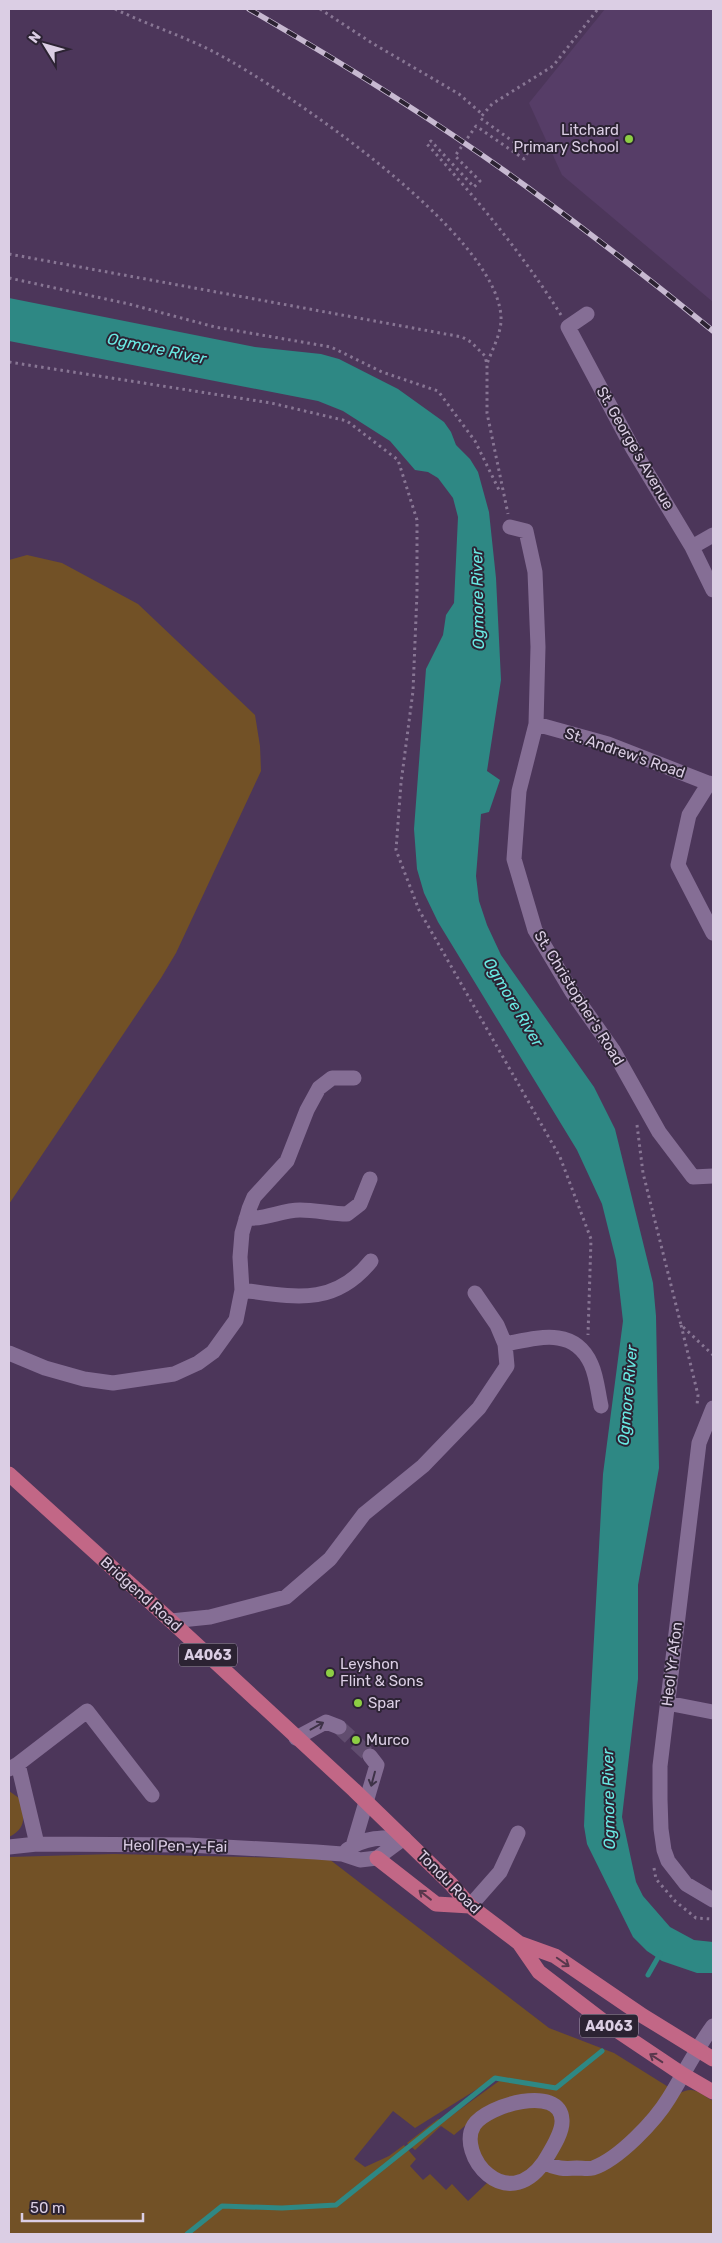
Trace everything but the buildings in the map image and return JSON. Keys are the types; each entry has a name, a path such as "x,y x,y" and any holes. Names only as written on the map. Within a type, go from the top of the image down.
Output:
{"main road":[{"name":"Bridgend Road","path":"9,1474 172,1621 404,1838"},
{"name":"Tondu Road","path":"404,1838 451,1884 470,1906 519,1943 555,1956 643,2016 713,2058"},
{"path":"377,1858 436,1904 470,1906"},
{"name":"Tondu Road","path":"519,1943 539,1972 603,2021 682,2074 713,2092"}],"street":[{"path":"568,327 587,314"},
{"name":"St. George's Avenue","path":"568,327 633,449 692,546 713,590"},
{"name":"St. Christopher's Road","path":"510,527 526,531 535,572 538,647 536,724 519,791 514,859 535,930 572,992 613,1050 659,1132 693,1177 713,1176"},
{"path":"692,546 713,534"},
{"name":"St. Andrew's Road","path":"536,724 608,744 711,784"},
{"path":"711,784 688,815 678,865 713,933"},
{"path":"9,1352 45,1368 84,1380 113,1383 174,1374 198,1363 213,1352 236,1320 242,1295 240,1257 242,1233 254,1198 287,1161 307,1110 319,1088 332,1078 354,1078"},
{"path":"246,1218 259,1220 283,1212 301,1210 347,1214 360,1204 370,1179"},
{"path":"242,1295 298,1296 326,1293 342,1288 359,1276 370,1261"},
{"path":"172,1621 210,1617 286,1597 330,1558 364,1514 423,1466 479,1408 507,1366 505,1344 497,1325 475,1293"},
{"path":"505,1344 548,1336 557,1337 574,1344 587,1357 594,1373 601,1406"},
{"name":"Heol Yr Afon","path":"713,1408 699,1443 660,1766 661,1829 664,1850 668,1861 686,1884 713,1900"},
{"path":"668,1703 713,1712"},
{"path":"37,1844 14,1766 87,1711 152,1795"},
{"path":"296,1738 326,1722 339,1727"},
{"path":"347,1850 367,1802 376,1765 370,1756"},
{"path":"470,1906 500,1872 518,1833"},
{"name":"Heol Pen-y-Fai","path":"9,1847 37,1844 188,1845 347,1850 377,1837 404,1838"},
{"path":"377,1858 404,1838"},
{"name":"Heol Pen-y-Fai","path":"347,1850 360,1860 377,1858"},
{"path":"544,2162 552,2167 564,2169 592,2168 611,2158 654,2118 669,2099 682,2074 713,2026"},
{"path":"516,2101 535,2101 553,2106 560,2114 562,2124 544,2162 535,2174 522,2182 508,2184 495,2179 483,2170 473,2153 470,2138 471,2130 484,2115 516,2101"}],"path":[{"path":"115,9 216,52 308,110 415,193 462,241 481,266 498,297 501,318 487,365"},
{"path":"320,9 372,43 459,94 482,114"},
{"path":"568,327 537,277 482,205 427,144 431,141 474,186 480,181 454,156 476,126 524,159 528,152 480,118 482,114 499,100 553,66 598,9"},
{"path":"9,254 462,337 478,348 485,356 487,365 487,413 510,527"},
{"path":"9,278 128,304 215,327 330,347 382,372 438,392 475,441 500,492"},
{"path":"9,362 271,403 347,421 398,460 417,520 417,594 414,692 402,783 396,850 419,910 560,1157 591,1239 587,1357"},
{"path":"636,1118 643,1173 681,1325 713,1355"}],"shaded area":[{"name":"Litchard Primary School","path":"605,9 713,9 713,302 562,175 529,103"},
{"path":"27,555 62,563 138,604 255,715 260,746 261,771 176,953 9,1204 9,560"},
{"path":"9,1791 19,1798 23,1820 19,1830 9,1837"},
{"path":"114,1854 329,1859 549,2028 614,2053 670,2088 643,2124 631,2136 606,2155 593,2161 573,2163 553,2159 561,2143 549,2100 466,2125 454,2135 441,2126 415,2150 407,2143 438,2119 444,2121 499,2081 495,2078 415,2128 393,2111 354,2159 365,2167 389,2156 404,2145 416,2159 410,2166 423,2180 430,2174 446,2190 452,2184 468,2201 488,2182 543,2169 594,2173 678,2094 692,2090 713,2101 713,2234 9,2234 9,1857"},
{"path":"526,2105 551,2110 557,2124 536,2166 514,2179 492,2171 478,2151 476,2132 482,2123"}],"water":[{"name":"Ogmore River","path":"9,298 255,347 321,354 339,359 398,389 444,422 451,432 456,445 470,459 478,472 489,512 496,578 501,680 487,771 500,780 489,812 481,814 476,876 479,901 487,925 501,955 594,1087 615,1129 653,1283 656,1316 659,1468 638,1585 638,1679 622,1817 636,1882 643,1896 670,1927 694,1940 713,1942 713,1973 697,1973 662,1961 647,1951 633,1937 587,1844 584,1826 603,1474 623,1321 616,1260 602,1204 577,1150 438,922 424,893 417,869 414,829 426,669 443,635 446,615 454,603 458,517 453,498 438,478 428,472 415,470 390,441 343,411 318,401 9,341"}],"waterway":[{"path":"648,1975 660,1954"},
{"path":"187,2234 222,2206 282,2208 336,2205 495,2078 556,2088 602,2051"}],"tunnel":[{"path":"339,1727 370,1756"}],"railway":[{"path":"249,9 390,94 493,163 551,204 713,331"}],"place":[{"name":"Litchard Primary School","path":"629,139"},
{"name":"Leyshon Flint & Sons","path":"330,1673"},
{"name":"Spar","path":"358,1703"},
{"name":"Murco","path":"356,1740"}]}
